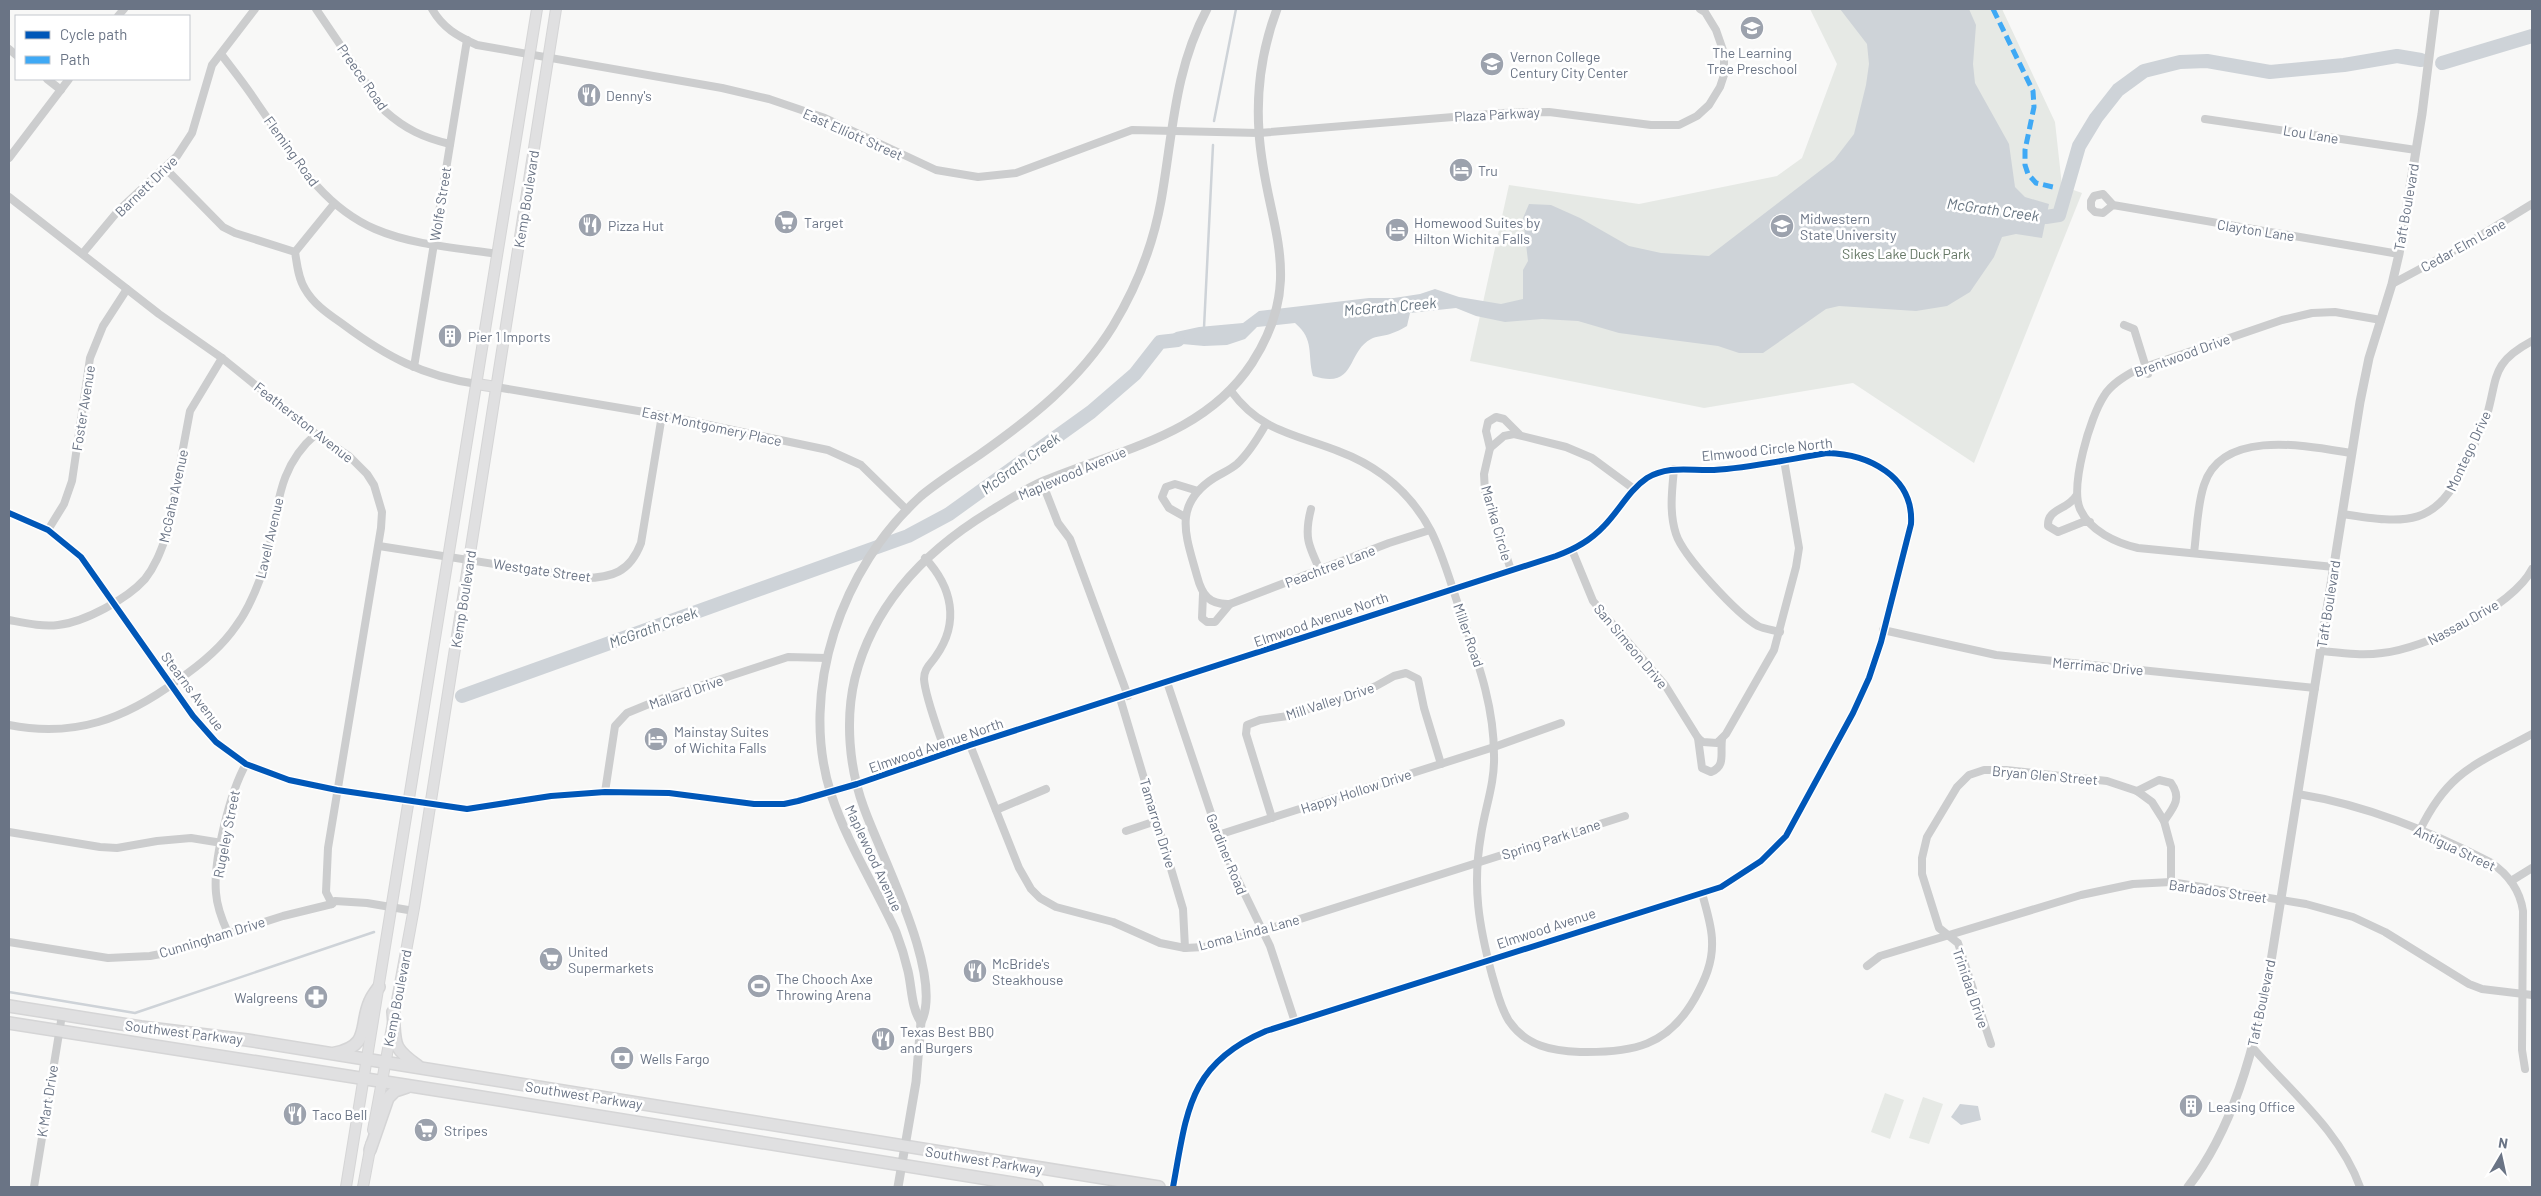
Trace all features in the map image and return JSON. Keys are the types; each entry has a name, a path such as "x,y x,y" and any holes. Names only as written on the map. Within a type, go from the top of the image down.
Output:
{"main road":[{"name":"Kemp Boulevard","path":"346,1187 537,9"},
{"name":"Kemp Boulevard","path":"363,1187 393,1012 414,911 556,9"},
{"path":"498,254 517,257"},
{"path":"476,384 496,387"},
{"path":"325,1053 336,1053 356,1044 364,1034 370,1002 379,987"},
{"name":"Southwest Parkway","path":"9,1006 421,1068 905,1148 1159,1187"},
{"path":"393,1012 396,1047 402,1054 421,1068"},
{"name":"Southwest Parkway","path":"9,1023 364,1078 1036,1187"},
{"path":"196,1053 200,1035"},
{"path":"370,1150 388,1098 403,1087 412,1086"},
{"path":"654,1125 659,1108"}],"street":[{"name":"Barnett Drive","path":"83,253 118,211 177,156 192,133 207,78 221,54 255,9"},
{"name":"Preece Road","path":"316,9 385,111 400,124 420,136 450,144"},
{"name":"East Elliott Street","path":"432,9 442,24 451,32 477,45 714,87 768,99 825,118 936,170 965,176 1016,173 1132,130 1171,131"},
{"name":"Maplewood Avenue","path":"921,1022 916,1014 908,970 896,933 858,857 831,792 824,757 821,719 827,658 844,605 868,560 884,536 923,494 1019,426 1070,382 1101,343 1130,296 1147,253 1160,204 1184,62 1193,35 1207,9"},
{"name":"Maplewood Avenue","path":"898,1187 916,1082 921,1022 926,1013 924,981 913,930 904,902 864,808 857,784 850,735 856,678 869,636 890,598 925,558 962,528 1042,482 1189,424 1231,391 1255,357 1270,330 1281,277 1281,253 1259,133 1261,65 1267,34 1276,9"},
{"name":"Plaza Parkway","path":"1171,131 1259,133 1502,113 1548,112 1651,125 1679,125 1697,116 1709,105 1720,87 1724,75 1724,54 1716,30 1708,17 1700,9"},
{"name":"Taft Boulevard","path":"2188,1187 2201,1170 2216,1143 2253,1048 2268,980 2351,453 2370,358 2399,254 2416,150 2435,9"},
{"name":"Wolfe Street","path":"414,368 467,40"},
{"name":"Fleming Road","path":"221,54 256,101 300,167 334,204 375,229 433,244 498,254"},
{"path":"48,80 61,90"},
{"path":"9,158 69,80"},
{"name":"Lou Lane","path":"2205,119 2416,150"},
{"path":"165,168 223,227 235,234 295,252"},
{"name":"Featherston Avenue","path":"9,197 127,289 222,358 316,434 349,456 367,474 374,485 382,512 379,546 337,790 326,873 326,892 332,904"},
{"path":"295,252 334,204"},
{"name":"Cedar Elm Lane","path":"2392,284 2470,242 2532,204"},
{"name":"Clayton Lane","path":"2113,205 2399,254"},
{"path":"295,252 302,284 320,307 386,354 414,368 429,374 476,384"},
{"name":"Foster Avenue","path":"48,530 64,504 72,481 90,358 103,326 127,289"},
{"name":"Brentwood Drive","path":"2076,496 2082,461 2098,405 2108,390 2124,377 2282,320 2312,313 2336,312 2381,320"},
{"path":"2124,325 2134,329 2147,370"},
{"name":"Montego Drive","path":"2342,514 2387,521 2409,519 2435,509 2444,501 2462,471 2482,427 2496,373 2509,356 2532,341"},
{"name":"McGaha Avenue","path":"9,620 38,625 59,625 94,614 115,602 144,579 160,553 170,520 190,411 222,358"},
{"name":"East Montgomery Place","path":"496,387 662,415 838,454 861,465 907,510"},
{"name":"Miller Road","path":"1231,391 1242,406 1266,424 1295,438 1338,451 1373,468 1404,494 1430,530 1453,588 1486,687 1494,747 1494,772 1481,834 1478,862 1477,912 1502,1010 1522,1036 1533,1043 1556,1050 1592,1052 1625,1050 1651,1043 1679,1023 1704,982 1711,958 1712,939 1702,893"},
{"name":"Westgate Street","path":"379,546 584,578 605,578 624,568 635,556 641,543 662,415"},
{"name":"Marika Circle","path":"1510,570 1485,492 1484,474 1490,448 1486,431 1488,422 1496,418 1504,419 1519,434 1583,453 1634,490"},
{"name":"Peachtree Lane","path":"1266,424 1238,464 1198,491 1192,498 1185,518 1188,542 1203,594 1202,618 1207,622 1215,622 1230,604 1430,530"},
{"name":"Lavell Avenue","path":"9,726 43,730 82,727 133,710 172,685 220,646 240,621 264,568 275,510 283,481 308,441 316,434"},
{"path":"1490,448 1504,436 1519,434"},
{"path":"2194,553 2200,500 2204,483 2217,464 2231,454 2254,446 2280,444 2351,453"},
{"name":"Elmwood Circle North","path":"1453,588 1572,550 1605,526 1634,490 1653,476 1674,469 1714,470 1827,453 1862,457 1888,472 1902,488 1911,514 1911,524 1883,630"},
{"name":"San Simeon Drive","path":"1572,550 1593,601 1664,685 1698,738 1702,768 1711,772 1718,769 1722,763 1720,753 1722,739 1774,650 1796,567 1799,548 1784,460"},
{"path":"1674,469 1673,522 1680,543 1693,561 1744,617 1760,627 1780,632"},
{"path":"1042,482 1058,521 1070,539 1128,696"},
{"path":"1185,518 1169,508 1162,497 1166,486 1175,484 1198,491"},
{"path":"2076,496 2081,510 2090,522 2110,539 2125,545 2334,567"},
{"path":"2076,496 2073,501 2052,513 2048,519 2048,526 2058,532 2083,522 2090,522"},
{"path":"1312,509 1306,528 1320,570"},
{"name":"Stearns Avenue","path":"9,513 48,530 82,557 193,716 216,742 246,764 289,780 337,790 409,801"},
{"path":"925,558 938,572 950,603 949,631 936,656 929,664 924,680 946,754"},
{"name":"Nassau Drive","path":"2321,651 2380,654 2428,643 2500,602 2523,584 2532,569"},
{"name":"Elmwood Avenue North","path":"409,801 480,808 551,796 605,792 669,793 784,804 857,784 970,745 1128,696 1453,588"},
{"path":"1203,594 1213,602 1230,604"},
{"name":"Merrimac Drive","path":"1883,630 1996,655 2315,688"},
{"name":"Elmwood Avenue","path":"1173,1187 1184,1127 1196,1093 1214,1064 1244,1040 1488,959 1721,887 1750,870 1777,847 1786,836 1863,694 1883,630"},
{"name":"Mallard Drive","path":"605,792 615,726 627,713 666,697 788,657 827,658"},
{"name":"Mill Valley Drive","path":"1272,818 1246,734 1247,725 1260,720 1288,716 1376,686 1394,676 1406,673 1418,679 1423,695 1424,708 1441,764"},
{"name":"Gardiner Road","path":"1167,682 1218,835 1237,882 1278,966 1295,1022"},
{"name":"Tamarron Drive","path":"1120,698 1183,908 1185,948"},
{"name":"Happy Hollow Drive","path":"1218,835 1494,747 1562,723"},
{"path":"2420,830 2436,799 2468,769 2532,734"},
{"path":"1698,738 1711,743 1722,739"},
{"name":"Loma Linda Lane","path":"970,745 1019,868 1031,889 1040,898 1056,907 1113,922 1160,943 1185,948 1204,947 1262,931 1478,862"},
{"name":"Rugeley Street","path":"228,934 218,911 216,892 217,869 235,786 246,764"},
{"name":"Bryan Glen Street","path":"1946,935 1939,928 1936,919 1922,874 1922,858 1927,837 1957,787 1969,776 1984,770 2006,770 2107,781 2137,791 2152,802 2164,821 2171,847 2171,882"},
{"path":"2137,791 2159,780 2170,783 2176,790 2177,802 2164,821"},
{"path":"996,810 1046,789"},
{"name":"Antigua Street","path":"2298,794 2359,807 2420,830 2490,862 2500,868 2511,881 2518,891 2522,906 2528,995 2522,1050 2525,1068"},
{"name":"Spring Park Lane","path":"1478,862 1624,816"},
{"path":"1126,831 1156,821"},
{"path":"9,832 100,847 117,848 157,841 191,838 222,843"},
{"path":"2511,881 2532,868"},
{"name":"Barbados Street","path":"1867,966 1880,956 2081,895 2133,884 2171,882 2328,909 2366,923 2469,984 2482,989 2528,995"},
{"name":"Cunningham Drive","path":"9,942 86,956 126,958 171,952 283,916 332,904 336,901 354,901 414,911"},
{"name":"Trinidad Drive","path":"1946,935 1958,944 1991,1044"},
{"name":"K Mart Drive","path":"34,1187 62,1015"},
{"path":"2253,1048 2308,1106 2338,1144 2360,1187"}],"green space":[{"name":"Sikes Lake Duck Park","path":"1810,9 2002,9 2055,122 2062,186 2082,193 1974,463 1853,383 1704,408 1470,361 1509,185 1639,204 1777,176 1802,158 1837,64"},
{"path":"1885,1093 1904,1100 1890,1139 1871,1132"},
{"path":"1923,1097 1943,1104 1929,1144 1909,1138"}],"water":[{"path":"1840,9 1969,9 1976,25 1973,64 1975,83 2009,144 2015,187 2025,197 2049,204 2042,238 2016,234 2002,237 1994,257 1970,292 1947,306 1916,311 1839,306 1826,309 1763,353 1739,353 1718,346 1619,333 1578,321 1542,319 1505,322 1476,316 1456,308 1410,313 1407,326 1371,339 1363,345 1344,374 1337,378 1327,379 1313,376 1308,341 1295,323 1257,327 1245,339 1227,345 1204,346 1160,342 1176,332 1199,327 1243,323 1259,311 1369,298 1394,298 1420,294 1435,289 1459,297 1501,304 1523,299 1523,270 1528,261 1523,218 1529,204 1551,205 1580,218 1629,246 1661,253 1709,256 1834,160 1854,134 1866,85 1869,64 1867,44"},
{"path":"1960,1104 1978,1106 1981,1120 1961,1125 1951,1117"}],"waterway":[{"path":"1214,121 1236,9"},
{"name":"McGrath Creek","path":"2442,63 2532,36"},
{"name":"McGrath Creek","path":"2028,214 2046,217 2059,215 2079,146 2096,118 2118,90 2144,71 2180,62 2207,61 2270,72 2344,65 2397,56 2421,60"},
{"path":"1204,328 1213,145"},
{"name":"McGrath Creek","path":"462,696 908,536 949,514 1091,412 1135,374 1160,342 1178,340"},
{"path":"9,992 135,1013 374,932"}],"marked path":[{"path":"1993,9 2033,91 2034,107 2025,150 2025,165 2028,174 2036,183 2053,187"}],"cycle path":[{"path":"9,513 48,530 81,557 193,716 216,742 246,764 289,780 337,790 467,809 551,796 605,792 669,793 754,804 784,804 857,784 970,745 1556,556 1588,540 1599,531 1641,483 1647,478 1663,471 1728,469 1827,453 1843,454 1872,463 1886,471 1897,481 1905,493 1910,507 1911,524 1881,642 1869,678 1853,713 1786,836 1761,861 1721,887 1266,1031 1240,1044 1221,1059 1206,1075 1196,1093 1182,1136 1173,1187"}],"place":[{"name":"The Learning Tree Preschool","path":"1752,28"},
{"name":"Vernon College Century City Center","path":"1492,64"},
{"name":"Denny's","path":"589,95"},
{"name":"Tru","path":"1461,170"},
{"name":"Target","path":"786,222"},
{"name":"Pizza Hut","path":"590,225"},
{"name":"Midwestern State University","path":"1782,226"},
{"name":"Homewood Suites by Hilton Wichita Falls","path":"1397,230"},
{"name":"Pier 1 Imports","path":"450,336"},
{"name":"Mainstay Suites of Wichita Falls","path":"656,739"},
{"name":"United Supermarkets","path":"551,959"},
{"name":"McBride's Steakhouse","path":"975,971"},
{"name":"The Chooch Axe Throwing Arena","path":"759,986"},
{"name":"Walgreens","path":"316,997"},
{"name":"Texas Best BBQ and Burgers","path":"883,1039"},
{"name":"Wells Fargo","path":"622,1058"},
{"name":"Leasing Office","path":"2191,1106"},
{"name":"Taco Bell","path":"295,1114"},
{"name":"Stripes","path":"426,1130"}]}
